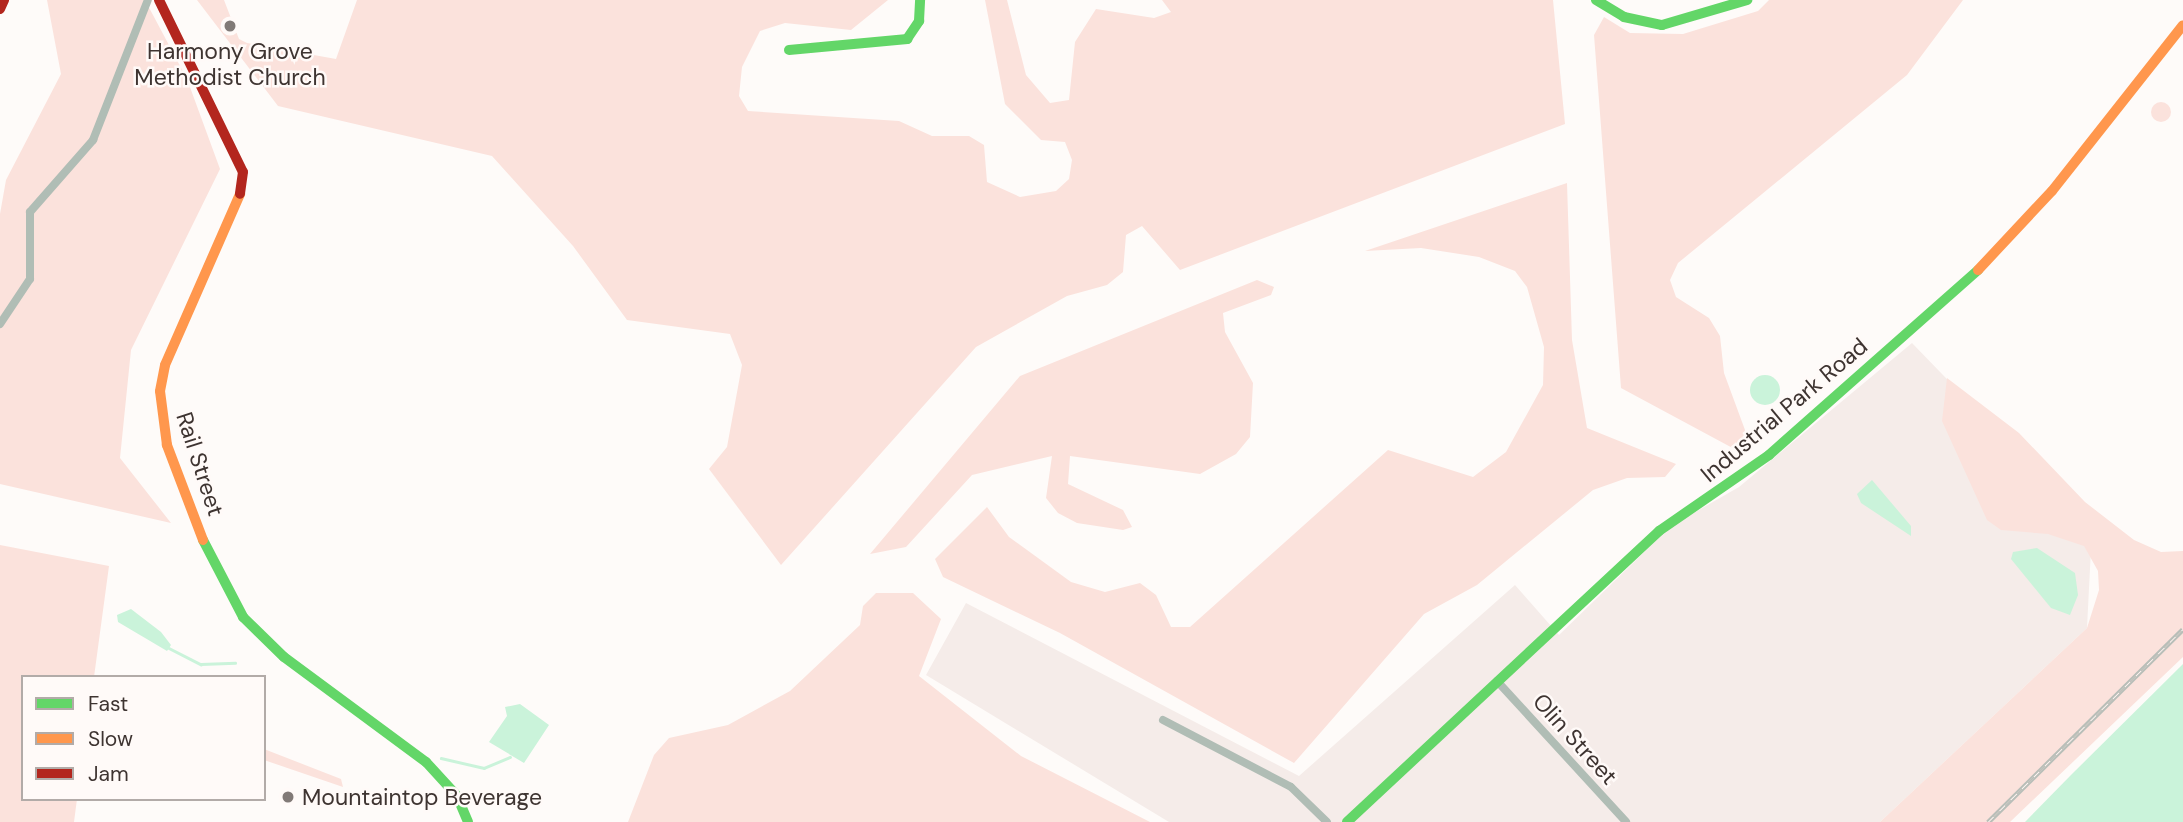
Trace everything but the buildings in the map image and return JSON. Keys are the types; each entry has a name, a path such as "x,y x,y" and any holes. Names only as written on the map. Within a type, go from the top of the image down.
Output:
{"main road":[{"path":"0,9 4,0"},
{"name":"Rail Street","path":"159,0 243,172 234,216 165,365 159,391 167,445 218,578 243,617 284,657 426,762 457,796 468,822"},
{"path":"789,50 907,39 919,21 920,0"},
{"path":"1596,0 1624,18 1662,25 1706,17 1747,0"},
{"name":"Industrial Park Road","path":"1347,822 1659,531 1769,455 1969,280 2052,191 2183,25"}],"street":[{"path":"0,324 30,279 30,212 93,140 148,0"},
{"name":"Olin Street","path":"1497,681 1626,822"},
{"path":"1163,720 1291,787 1327,822"}],"shaded area":[{"path":"47,0 145,0 187,79 220,169 131,350 120,458 171,523 0,484 0,214 6,180 61,74"},
{"path":"197,0 224,0 239,39 247,43 336,59 357,0 888,0 851,30 785,23 760,31 742,67 739,96 748,111 899,121 932,136 969,136 984,145 987,182 1020,197 1056,191 1069,179 1072,160 1065,142 1041,140 1005,104 985,0 1007,0 1026,75 1050,103 1069,100 1075,42 1096,9 1154,18 1171,12 1162,0 1553,0 1565,124 1180,270 1142,226 1126,235 1123,272 1107,285 1067,296 976,347 781,565 709,469 727,447 742,365 730,334 627,320 573,246 492,156 278,106"},
{"path":"1769,0 1963,0 1907,75 1678,263 1670,280 1676,297 1709,318 1720,336 1724,373 1745,430 1740,452 1621,388 1594,35 1604,17 1630,33 1683,34 1758,11"},
{"path":"2161,102 2168,105 2171,112 2168,119 2161,122 2154,119 2151,112 2154,105"},
{"path":"1567,183 1572,340 1587,428 1676,464 1665,477 1627,478 1593,490 1477,585 1424,614 1294,763 1060,633 943,577 935,559 987,507 1009,537 1071,582 1105,592 1140,583 1156,595 1171,627 1190,627 1388,450 1473,477 1506,452 1543,385 1544,347 1527,287 1515,271 1479,257 1421,248 1365,251"},
{"path":"1257,280 1274,287 1271,295 1223,313 1225,332 1253,383 1250,437 1236,454 1200,474 1070,456 1068,484 1123,510 1132,527 1123,530 1077,523 1058,513 1046,498 1052,456 972,475 906,547 870,554 1020,376"},
{"path":"1912,343 2092,529 2087,628 1880,822 1169,822 926,675 966,603 1299,776 1515,585 1559,635 1671,526 1739,487"},
{"path":"1765,375 1771,376 1779,384 1779,396 1771,404 1765,405 1759,404 1751,396 1750,390 1751,384 1759,376"},
{"path":"1947,378 2019,433 2085,502 2134,540 2161,552 2183,551 2183,657 2010,822 1880,822 2087,628 2099,590 2098,571 2084,546 2048,534 2001,530 1987,520 1942,421"},
{"path":"1872,480 1911,526 1911,536 1861,503 1857,494"},
{"path":"0,545 109,566 94,675 21,675 21,801 77,801 74,822 0,822"},
{"path":"2037,548 2075,573 2078,595 2070,615 2051,608 2011,559 2013,552"},
{"path":"876,593 913,593 941,619 919,676 1021,756 1150,822 628,822 654,755 669,738 728,725 790,691 860,625 863,606"},
{"path":"131,609 161,632 171,645 167,651 118,622 117,615"},
{"path":"2183,664 2183,822 2025,822 2071,775"},
{"path":"520,704 549,725 524,763 489,742 507,716 505,707"},
{"path":"266,750 341,779 343,787 266,761"}],"waterway":[{"path":"169,648 201,664 235,663"},
{"path":"441,758 484,768 510,757"}],"railway":[{"path":"1988,822 2183,629"}],"traffic: fast":[{"path":"789,50 907,39 919,21 920,0"},
{"path":"1596,0 1624,17 1662,25 1747,0"},
{"path":"1347,822 1659,531 1769,455 1978,270"},
{"path":"203,540 243,617 284,657 426,762 457,796 468,822"}],"traffic: slow":[{"path":"1978,270 2052,191 2183,25"},
{"path":"203,540 167,445 160,391 165,365 240,194"}],"traffic: jam":[{"path":"0,9 4,0"},
{"path":"159,0 243,172 240,194"}],"place":[{"name":"Harmony Grove Methodist Church","path":"230,26"},
{"name":"Mountaintop Beverage","path":"288,797"}]}
